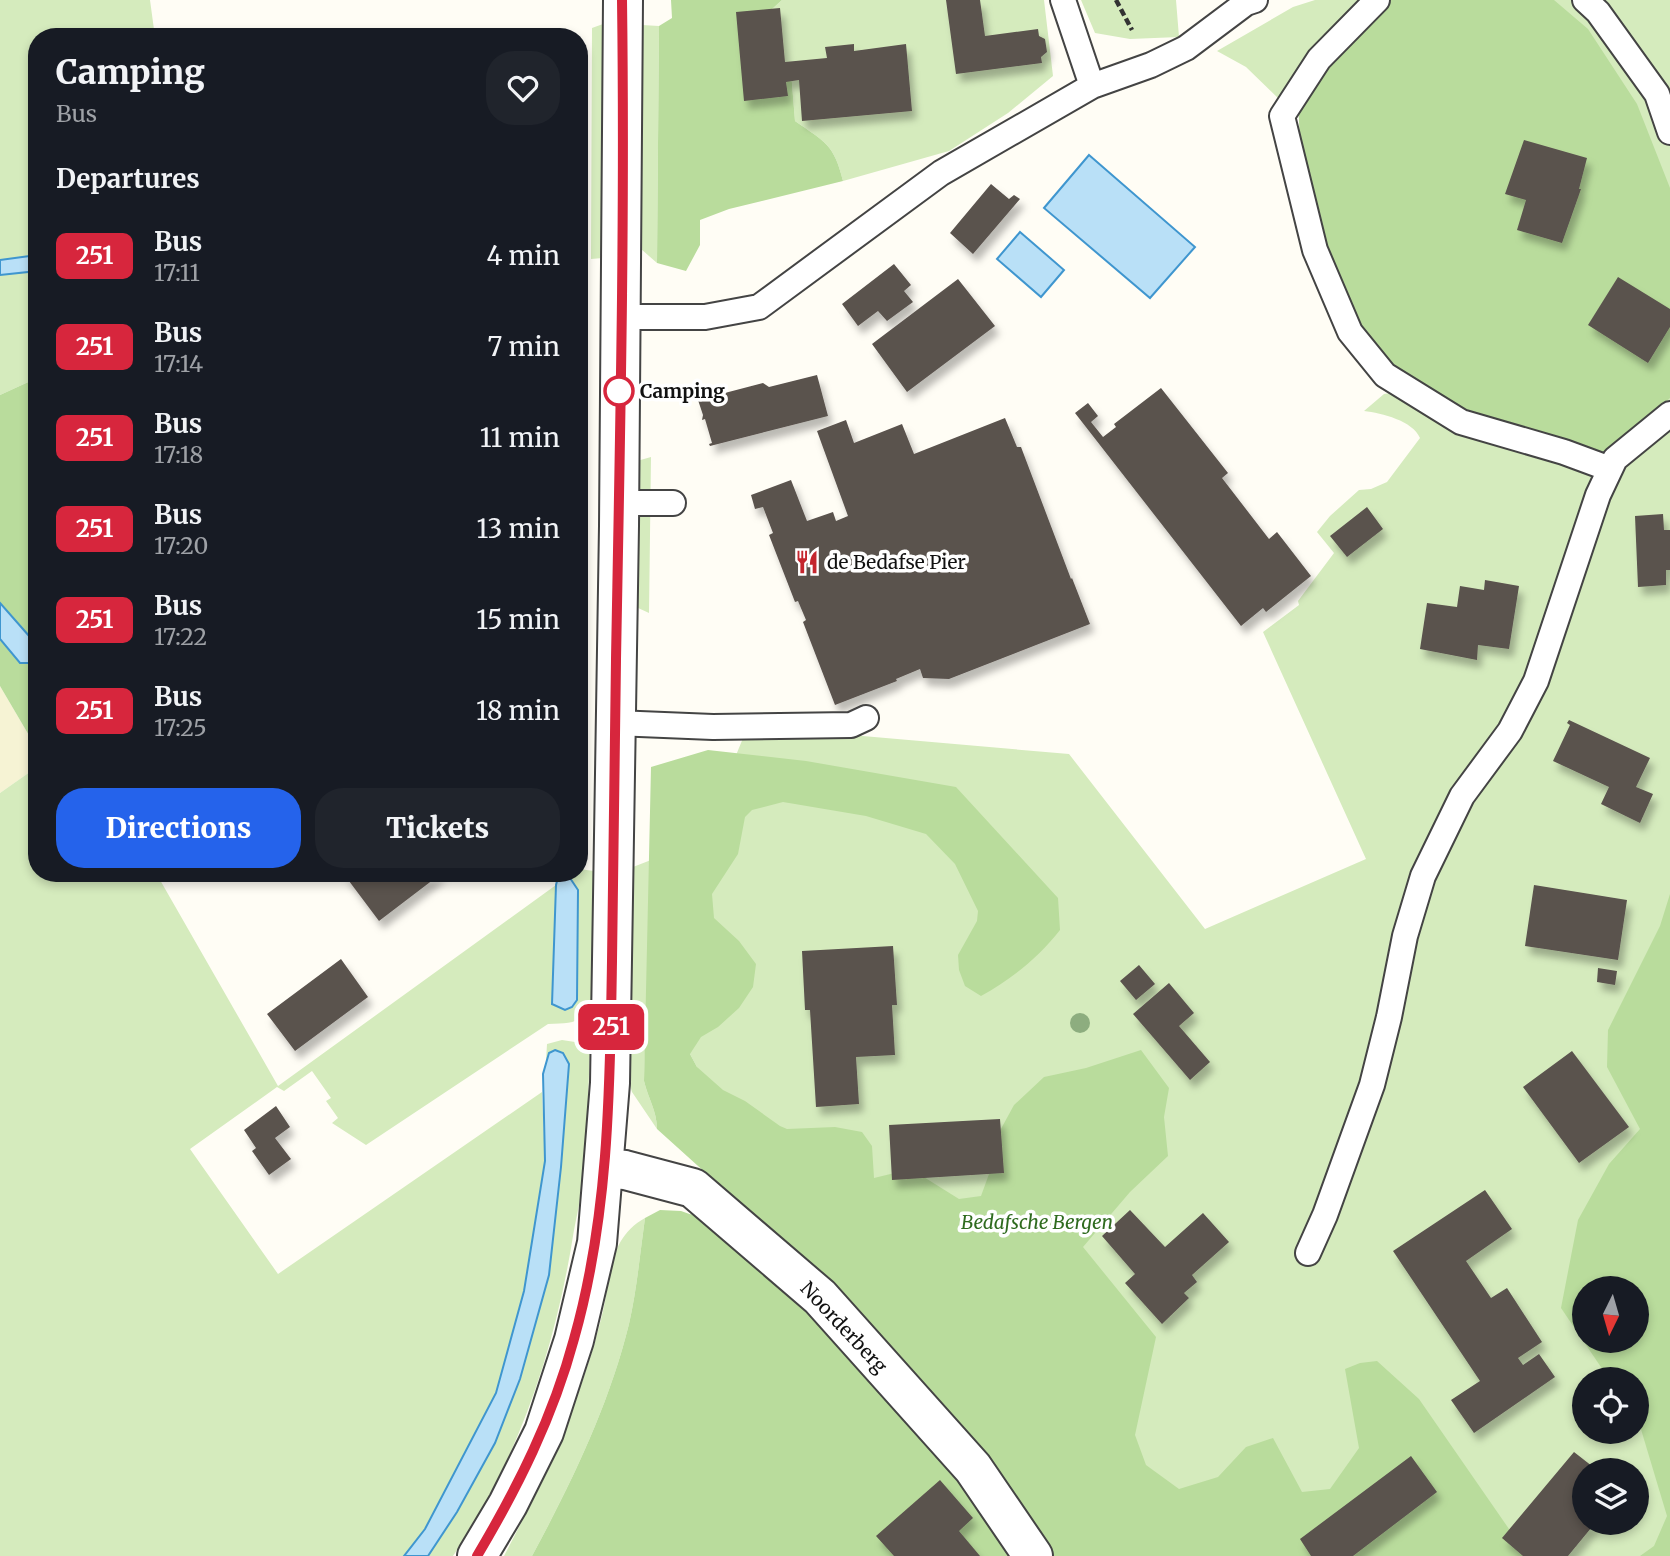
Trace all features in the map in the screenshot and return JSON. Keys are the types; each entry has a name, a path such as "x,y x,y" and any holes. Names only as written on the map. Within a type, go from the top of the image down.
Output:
{"street":[{"path":"477,1556 508,1504 544,1432 574,1340 597,1243 604,1168 610,1083 621,317 622,0"},
{"name":"Noorderberg","path":"604,1168 625,1170 693,1188 820,1297 973,1468 1033,1556"}],"lane":[{"path":"1063,0 1092,86"},
{"path":"621,317 705,317 759,307 941,173 1092,86 1151,65 1186,48 1246,3 1255,0"},
{"path":"1377,0 1319,59 1282,116 1315,250 1350,332 1385,375 1461,422 1564,452 1610,469"},
{"path":"1585,0 1598,12 1657,94 1670,131"},
{"path":"1308,1253 1325,1215 1372,1085 1405,936 1423,876 1462,796 1510,731 1536,681 1598,495 1615,459 1670,414"},
{"path":"618,503 673,503"},
{"path":"615,723 713,727 851,725 866,719"}],"shaded area":[{"path":"0,686 28,734 28,773 0,793"}],"green space":[{"path":"0,0 150,0 154,28 28,28 28,256 0,260"},
{"path":"671,0 782,0 760,20 760,41 791,71 795,121 832,151 843,181 729,209 700,220 700,245 686,271 657,263 659,26 672,18"},
{"path":"782,0 1044,0 1053,76 1008,113 949,151 843,181 832,151 795,121 791,71 760,41 760,20"},
{"path":"1081,0 1176,0 1179,37 1130,39 1095,33"},
{"path":"1315,0 1367,0 1283,103 1246,67 1217,51 1293,7"},
{"path":"1387,0 1554,0 1588,29 1637,104 1670,188 1670,398 1606,452 1547,447 1455,411 1376,356 1346,310 1302,180 1298,102"},
{"name":"Bedafsche Bergen","path":"1512,0 1670,0 1670,1556 573,1556 710,1157 697,1067 690,1054 679,894 748,726 1069,754 1205,929 1366,859 1263,632 1299,605 1298,601 1334,553 1317,532 1330,516 1359,490 1371,489 1387,482 1420,438 1404,423 1388,416 1364,411 1384,394 1405,391"},
{"path":"603,24 603,258 591,259 592,28"},
{"path":"642,25 659,26 657,263 641,249"},
{"path":"28,272 28,382 0,395 0,275"},
{"path":"28,382 28,635 0,603 0,395"},
{"path":"651,457 649,613 636,607 637,461"},
{"path":"0,639 20,663 28,663 28,734 0,686"},
{"path":"708,750 806,761 956,787 1058,898 1060,930 1024,967 981,996 965,986 959,970 958,955 977,921 978,911 955,864 926,834 866,816 783,802 752,810 745,817 738,854 712,894 714,918 739,941 756,964 753,987 739,1008 718,1027 701,1037 690,1054 697,1067 723,1090 787,1129 835,1127 862,1132 872,1146 874,1178 911,1169 959,1199 981,1196 989,1174 996,1138 1014,1105 1044,1077 1086,1068 1141,1050 1169,1088 1164,1117 1168,1156 1130,1192 1083,1247 1156,1337 1135,1435 1146,1465 1179,1489 1218,1477 1246,1447 1273,1438 1302,1492 1330,1489 1359,1448 1345,1369 1360,1363 1377,1361 1419,1399 1509,1529 1549,1556 1047,1556 789,1248 657,1129 644,1081 651,767"},
{"path":"28,773 28,882 161,882 278,1086 556,885 552,1004 561,882 588,882 588,870 594,871 592,1005 578,1020 548,1024 366,1145 332,1123 338,1118 326,1101 331,1098 312,1071 284,1091 277,1087 190,1149 278,1274 542,1092 545,1161 524,1291 496,1393 425,1529 404,1556 0,1556 0,793"},
{"path":"651,860 644,1081 657,1129 632,1092 627,1076 633,867"},
{"path":"1670,894 1670,1556 1640,1556 1654,1546 1667,1516 1645,1444 1649,1444 1649,1367 1601,1367 1591,1353 1649,1353 1649,1276 1572,1276 1572,1324 1561,1308 1578,1220 1609,1164 1640,1129 1607,1067 1608,1030 1660,926"},
{"path":"562,1040 575,1042 590,1051 583,1183 557,1316 516,1441 497,1480 453,1556 428,1556 457,1512 495,1443 520,1379 549,1275 549,1053 546,1061 547,1044"},
{"path":"660,1210 681,1211 698,1217 819,1314 945,1455 1018,1556 532,1556 575,1471 611,1384 632,1311 645,1218"},
{"path":"645,1218 629,1324 611,1384 588,1443 532,1556 504,1556 548,1467 573,1406 594,1343 618,1247 633,1226"}],"water":[{"path":"1089,155 1195,247 1150,298 1044,208"},
{"path":"1020,232 1064,270 1041,297 997,259"},
{"path":"28,256 28,272 0,275 0,260"},
{"path":"0,603 28,635 28,663 20,663 0,639"},
{"path":"557,882 573,882 578,890 577,1000 572,1007 565,1010 552,1004"},
{"path":"555,1050 563,1053 569,1064 561,1167 549,1275 520,1379 495,1443 457,1512 428,1556 404,1556 425,1529 496,1393 524,1291 545,1161 543,1074 549,1053"}],"building":[{"path":"946,0 980,0 985,36 1038,29 1039,36 1045,39 1047,52 1041,57 1042,63 956,74"},
{"path":"780,8 785,62 827,58 825,47 854,44 854,51 906,44 912,111 802,121 799,80 786,82 788,96 744,101 736,12"},
{"path":"1524,140 1587,158 1581,189 1562,243 1517,230 1526,200 1505,194"},
{"path":"991,184 1009,199 1014,195 1020,199 973,254 950,233"},
{"path":"894,264 911,285 904,291 913,302 887,321 878,311 858,326 842,304"},
{"path":"1618,277 1670,309 1670,327 1648,363 1588,325"},
{"path":"958,279 995,326 907,392 872,344"},
{"path":"817,375 828,416 710,446 712,443 705,419 702,420 698,400 763,383 769,387"},
{"path":"1161,388 1228,473 1222,478 1269,539 1277,532 1311,576 1266,612 1263,608 1241,626 1075,413 1088,403 1098,416 1091,422 1103,437 1116,427 1114,424"},
{"path":"1005,418 1017,447 1021,447 1090,624 949,679 923,678 920,669 835,705 803,622 806,620 798,601 795,602 769,535 773,533 763,507 755,509 751,495 791,480 807,521 833,512 836,521 848,516 817,431 846,420 854,443 902,424 914,454"},
{"path":"1367,507 1383,529 1347,557 1330,536"},
{"path":"1663,514 1664,530 1670,530 1670,570 1666,570 1666,585 1638,587 1635,516"},
{"path":"1485,580 1519,586 1509,649 1478,645 1477,660 1420,649 1427,603 1457,607 1460,586 1484,590"},
{"path":"1569,720 1650,758 1636,787 1653,794 1640,823 1601,804 1609,787 1553,761 1570,725 1567,723"},
{"path":"350,882 430,882 379,921"},
{"path":"1534,885 1627,900 1618,960 1525,946"},
{"path":"893,946 897,1005 892,1005 895,1055 856,1057 859,1104 816,1107 810,1010 805,1010 802,951"},
{"path":"341,959 368,997 295,1051 267,1014"},
{"path":"1139,965 1155,984 1136,1000 1120,981"},
{"path":"1598,968 1617,971 1615,985 1597,982"},
{"path":"1169,983 1194,1013 1179,1026 1210,1062 1190,1080 1133,1014"},
{"path":"1572,1051 1629,1127 1579,1163 1523,1087"},
{"path":"276,1106 290,1127 275,1138 291,1159 269,1175 252,1151 256,1148 244,1130"},
{"path":"1000,1119 1004,1173 892,1180 889,1125"},
{"path":"1485,1190 1512,1229 1466,1261 1491,1298 1507,1288 1542,1342 1518,1358 1523,1365 1539,1354 1555,1377 1474,1433 1451,1400 1480,1381 1393,1251"},
{"path":"1130,1210 1165,1247 1203,1213 1229,1242 1192,1275 1197,1282 1184,1293 1189,1298 1162,1324 1125,1283 1135,1274 1102,1236"},
{"path":"1574,1452 1582,1458 1572,1458 1572,1535 1585,1535 1568,1556 1523,1556 1502,1538"},
{"path":"1411,1456 1437,1492 1353,1556 1311,1556 1300,1539"},
{"path":"940,1480 973,1518 959,1531 980,1556 894,1556 876,1536"}],"bus line":[{"name":"251","path":"477,1556 508,1504 544,1432 574,1340 597,1243 604,1168 610,1083 619,526 622,0"}],"place":[{"name":"Camping","path":"619,391"},
{"name":"de Bedafse Pier","path":"807,562"}]}
